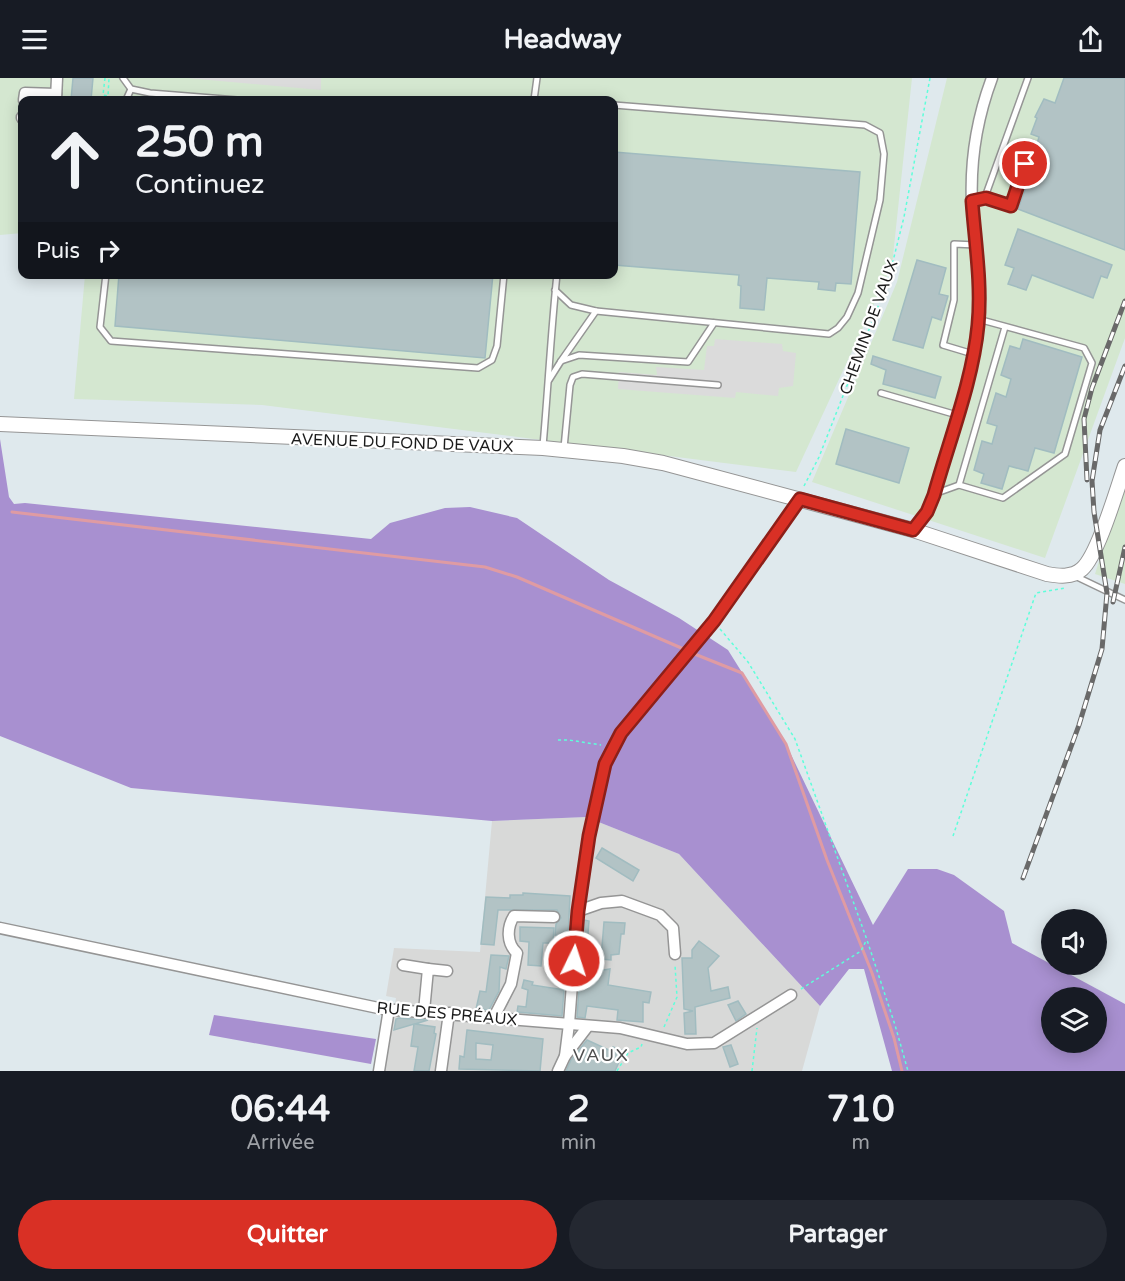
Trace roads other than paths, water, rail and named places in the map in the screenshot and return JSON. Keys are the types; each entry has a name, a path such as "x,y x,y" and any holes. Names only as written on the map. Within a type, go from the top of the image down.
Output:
{"street":[{"path":"56,96 57,78"},
{"path":"913,530 927,512 934,495 973,354 980,294 972,201 977,128 992,78"},
{"path":"25,96 25,93 48,96"},
{"name":"AVENUE DU FOND DE VAUX","path":"0,424 543,448 623,456 663,463 913,530 1070,581"},
{"path":"1070,581 1093,554 1125,466"},
{"path":"565,1056 578,911 589,836 605,764 621,733 714,621 800,499"},
{"path":"578,911 601,903 622,901 660,915 673,928 675,954"},
{"path":"494,1017 512,984 516,953 511,948 508,935 510,922 514,916 554,917"},
{"name":"RUE DES PRÉAUX","path":"0,928 389,1009 620,1028 687,1044 714,1043 791,995"},
{"path":"403,965 447,971"},
{"path":"424,1011 428,969"},
{"path":"379,1071 389,1009"},
{"path":"441,1071 449,1013"},
{"path":"558,1071 565,1056 588,1026"}],"lane":[{"path":"123,78 131,89 187,96"},
{"path":"535,96 537,78"},
{"path":"986,198 1028,78"},
{"path":"128,96 131,89"},
{"path":"555,290 570,305 596,310 829,334 838,328 847,317 858,293 880,200 884,154 880,133 865,125 618,105"},
{"path":"972,201 986,198 1011,206 1032,143"},
{"path":"973,354 943,345 954,300 954,244 976,245"},
{"path":"105,279 100,327 111,341 478,368 492,360 497,346 504,279"},
{"path":"543,448 549,380 548,360 556,279"},
{"path":"549,380 596,310"},
{"path":"934,495 959,485 1002,498 1065,454 1092,363 1084,348 978,319"},
{"path":"561,361 579,355 688,362 714,323"},
{"path":"959,485 1005,327"},
{"path":"564,450 570,385 573,377 582,374 718,385"},
{"path":"881,393 957,415"},
{"path":"1070,581 1125,600"}],"waterway":[{"path":"12,512 485,567 517,577 686,650"},
{"path":"692,653 742,673 786,744 827,860 872,973 894,1038 902,1071"}],"railway":[{"path":"1087,480 1084,419 1092,388 1125,301"},
{"path":"1023,878 1079,725 1102,649 1107,593 1094,512 1092,481 1100,430 1125,366"},
{"path":"1113,602 1125,547"}],"district":[{"name":"VAUX","path":"601,1055"}]}
